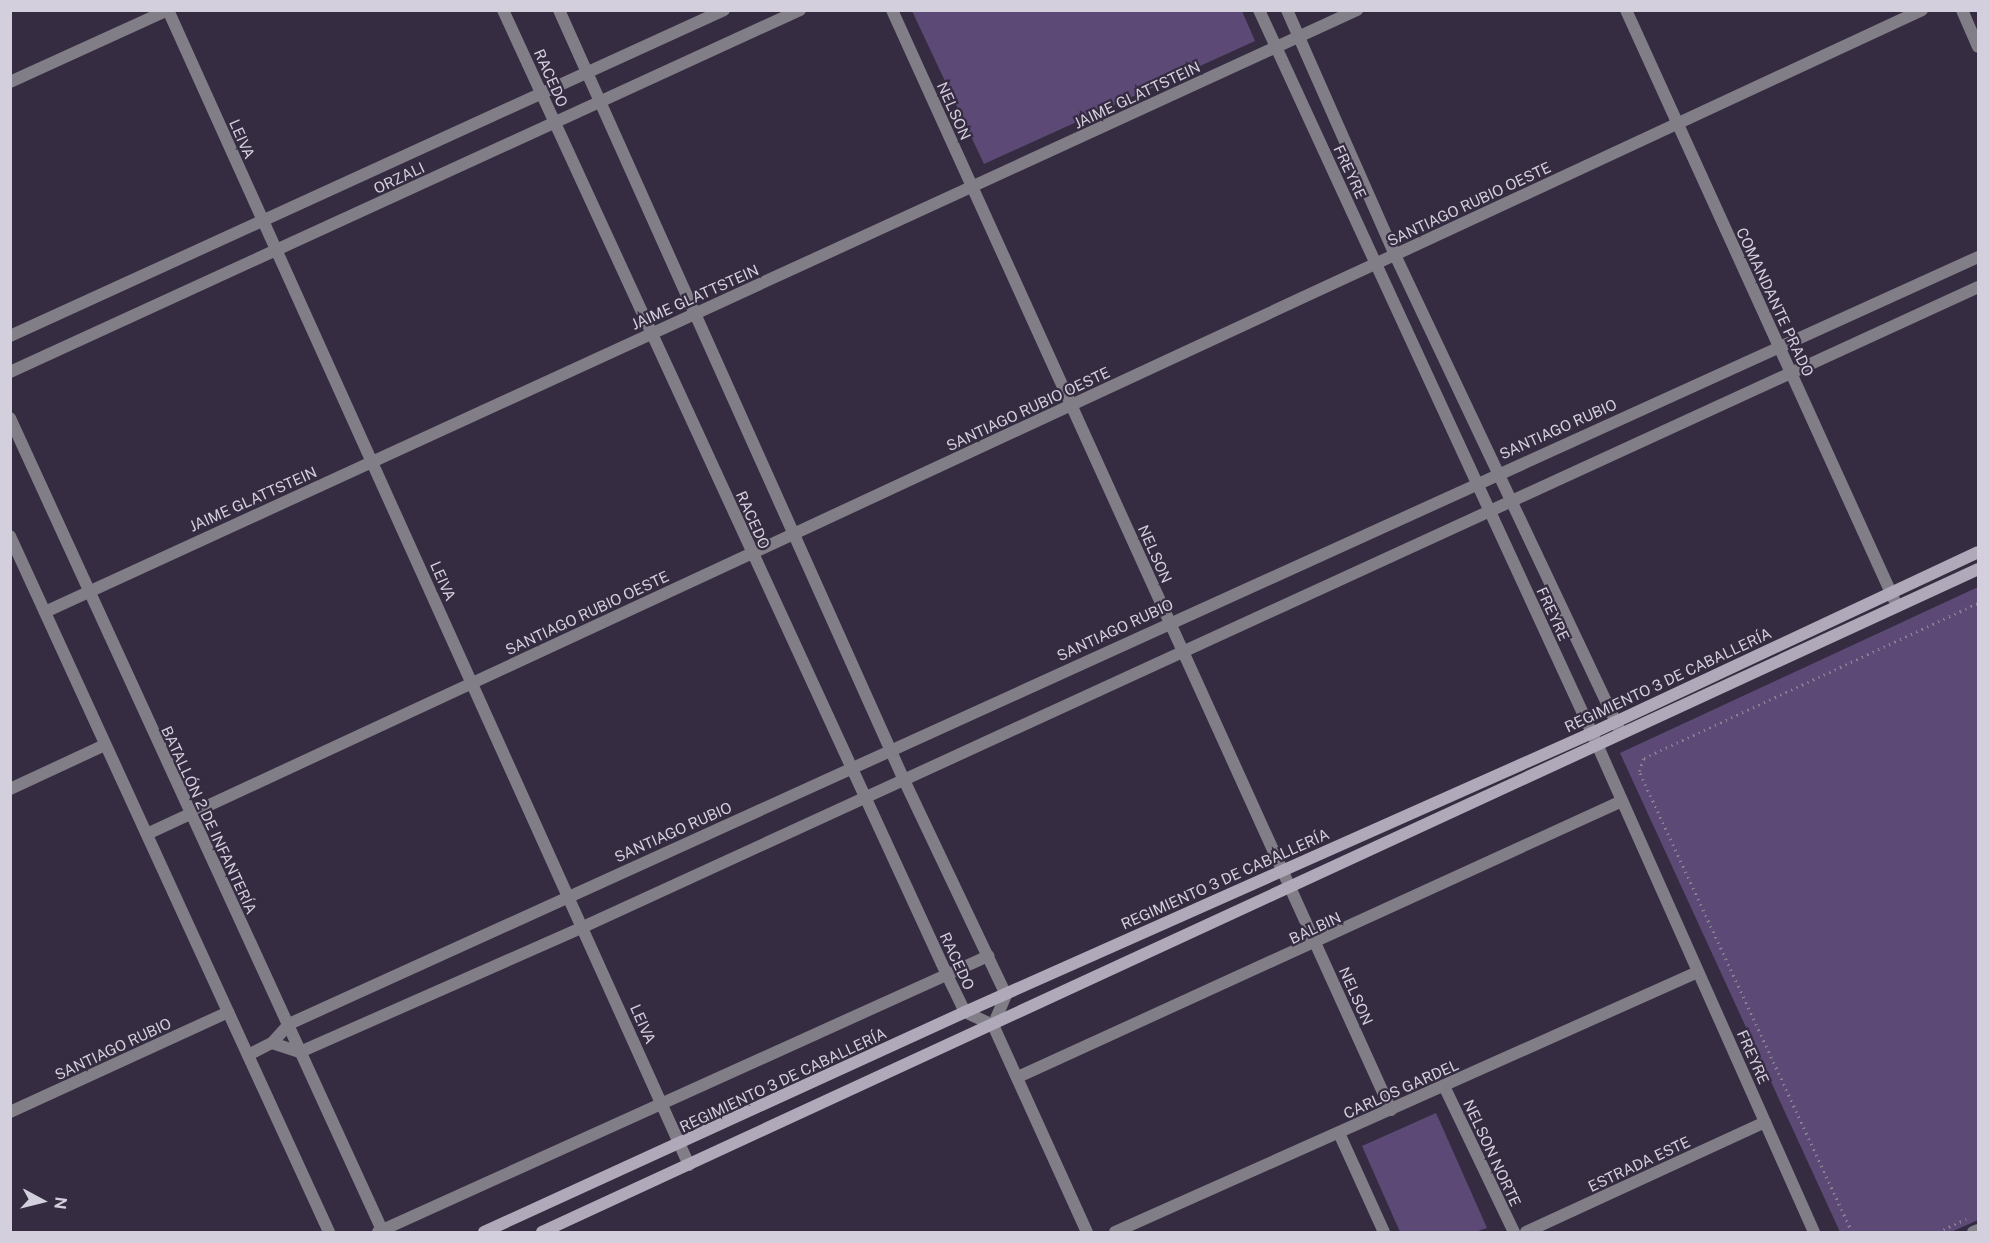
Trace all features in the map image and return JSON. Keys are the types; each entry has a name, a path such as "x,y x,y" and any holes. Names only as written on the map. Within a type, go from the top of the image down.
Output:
{"street":[{"name":"RACEDO","path":"503,10 850,769 964,1012 993,1025"},
{"name":"RACEDO","path":"559,10 904,780 1006,995"},
{"name":"ORZALI","path":"10,336 724,10"},
{"name":"ORZALI","path":"10,372 800,10"},
{"name":"NELSON","path":"892,10 1391,1110"},
{"name":"FREYRE","path":"1259,10 1592,733 1815,1233"},
{"name":"FREYRE","path":"1287,10 1395,255 1496,473 1614,722 1623,735"},
{"name":"JAIME GLATTSTEIN","path":"45,612 87,590 651,333 697,315 1357,10"},
{"name":"COMANDANTE PRADO","path":"1626,10 1897,606"},
{"name":"SANTIAGO RUBIO OESTE","path":"147,834 1922,10"},
{"path":"1962,10 1978,46"},
{"path":"10,82 168,11"},
{"name":"LEIVA","path":"168,11 689,1165"},
{"name":"SANTIAGO RUBIO","path":"248,1055 272,1043 289,1024 1476,482 1978,257"},
{"path":"272,1043 300,1052 583,927 1182,649 1978,287"},
{"name":"BATALLÓN 2 DE INFANTERÍA","path":"10,418 189,813 289,1024 381,1232"},
{"path":"10,536 329,1233"},
{"name":"REGIMIENTO 3 DE CABALLERÍA","path":"484,1233 964,1012 1592,733 1978,552"},
{"name":"REGIMIENTO 3 DE CABALLERÍA","path":"542,1233 1978,569"},
{"path":"10,789 105,745"},
{"name":"BALBIN","path":"1018,1077 1316,944 1622,801"},
{"path":"381,1232 988,956"},
{"name":"CARLOS GARDEL","path":"1115,1233 1698,972"},
{"path":"1006,995 993,1025 1087,1233"},
{"name":"SANTIAGO RUBIO","path":"10,1112 228,1012"},
{"name":"NELSON NORTE","path":"1444,1086 1514,1233"},
{"name":"ESTRADA ESTE","path":"1526,1233 1765,1122"},
{"path":"1339,1133 1384,1233"},
{"path":"1973,1233 1978,1230"}],"path":[{"path":"1852,1233 1639,771 1644,758 1978,603"},
{"path":"1938,1233 1968,1218"}],"shaded area":[{"path":"912,11 1242,11 1255,41 984,164"},
{"path":"1978,587 1978,1220 1951,1232 1840,1232 1620,753"},
{"path":"1436,1113 1487,1228 1475,1232 1400,1232 1362,1146"}]}
